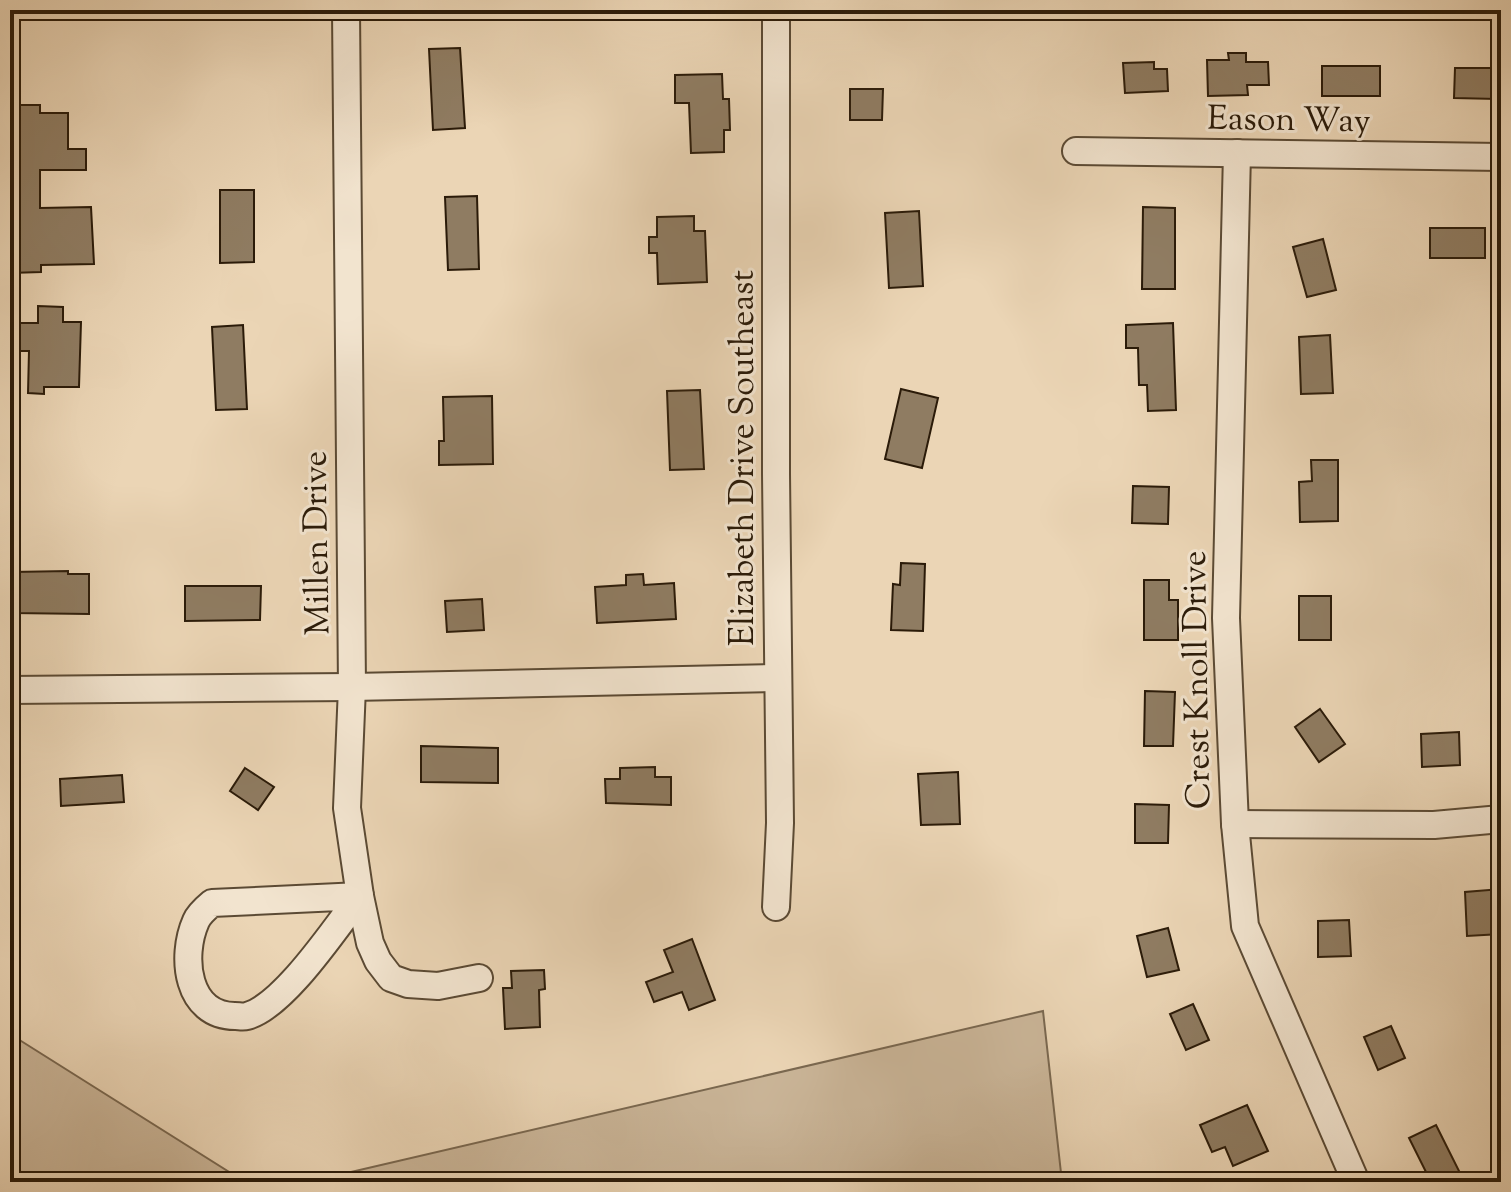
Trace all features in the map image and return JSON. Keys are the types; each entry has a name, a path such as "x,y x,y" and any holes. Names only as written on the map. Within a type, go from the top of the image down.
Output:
{"street":[{"name":"Millen Drive","path":"346,10 352,687 347,808 370,943 378,961 391,978 408,984 438,986 479,978"},
{"name":"Elizabeth Drive Southeast","path":"776,10 780,823 776,907"},
{"name":"Eason Way","path":"1076,151 1501,157"},
{"name":"Crest Knoll Drive","path":"1237,153 1226,618 1235,824 1245,926 1356,1182"},
{"path":"10,690 777,678"},
{"path":"1235,824 1434,825 1501,819"},
{"path":"360,896 284,993 248,1016 222,1016 204,1007 193,988 189,939 197,917 212,903 360,896"}],"shaded area":[{"path":"1043,1011 1062,1182 308,1182"},
{"path":"10,1034 245,1182 10,1182"}],"building":[{"path":"460,48 465,128 433,130 429,49"},
{"path":"1228,53 1246,53 1246,62 1268,62 1269,85 1247,85 1248,95 1208,96 1207,60 1229,60"},
{"path":"1154,62 1154,69 1167,69 1168,91 1125,93 1123,63"},
{"path":"1322,66 1380,66 1380,96 1322,96"},
{"path":"1455,68 1498,68 1497,99 1454,98"},
{"path":"722,74 723,99 729,99 730,130 724,130 724,152 691,153 689,103 675,103 675,75"},
{"path":"850,89 883,89 882,120 850,120"},
{"path":"18,105 40,105 40,113 68,113 68,149 86,149 86,170 40,170 40,208 91,207 94,264 41,265 41,272 10,273 10,209 19,209 18,176 10,176 10,114 18,114"},
{"path":"220,190 254,190 254,262 220,263"},
{"path":"477,196 479,269 448,270 445,197"},
{"path":"1143,207 1175,208 1175,289 1142,289"},
{"path":"919,211 923,286 889,288 885,213"},
{"path":"694,216 694,231 705,231 707,282 658,284 657,253 649,253 649,237 657,237 657,217"},
{"path":"1430,228 1485,228 1485,258 1430,258"},
{"path":"1323,239 1336,290 1307,297 1293,247"},
{"path":"38,306 63,307 63,322 81,322 79,387 44,387 44,394 28,393 29,351 11,351 12,323 38,323"},
{"path":"1173,323 1176,410 1148,411 1147,385 1139,385 1138,348 1126,348 1126,325"},
{"path":"243,325 247,409 216,410 212,327"},
{"path":"1330,335 1333,393 1301,394 1299,337"},
{"path":"901,389 938,398 922,468 885,459"},
{"path":"700,390 704,469 670,470 667,391"},
{"path":"492,396 493,464 439,465 439,441 444,441 443,397"},
{"path":"1311,460 1338,460 1338,521 1300,522 1299,482 1312,481"},
{"path":"1133,486 1169,487 1168,524 1132,523"},
{"path":"901,563 925,564 923,631 891,630 893,584 900,585"},
{"path":"68,571 68,574 89,574 89,614 12,613 12,572"},
{"path":"643,574 644,585 674,583 676,619 597,623 595,587 626,585 626,575"},
{"path":"1144,580 1169,580 1169,600 1178,600 1178,640 1144,640"},
{"path":"185,586 261,586 260,620 185,621"},
{"path":"1299,596 1331,596 1331,640 1299,640"},
{"path":"482,599 484,630 447,632 445,601"},
{"path":"1145,691 1175,692 1173,746 1144,746"},
{"path":"1320,709 1345,744 1319,762 1295,727"},
{"path":"1459,732 1460,765 1422,767 1421,734"},
{"path":"421,746 498,748 498,783 421,782"},
{"path":"655,767 655,777 671,777 671,805 606,803 605,779 620,779 620,768"},
{"path":"245,768 274,787 258,810 230,791"},
{"path":"958,772 960,824 921,825 918,774"},
{"path":"122,775 124,802 61,806 60,779"},
{"path":"1135,804 1169,805 1168,843 1135,843"},
{"path":"1501,889 1501,934 1467,936 1465,892"},
{"path":"1349,920 1351,956 1318,957 1318,921"},
{"path":"1168,928 1179,970 1147,977 1137,936"},
{"path":"692,939 715,1000 689,1010 682,992 654,1002 646,982 673,972 664,950"},
{"path":"544,970 545,989 539,990 540,1027 505,1029 503,988 512,988 511,971"},
{"path":"1193,1004 1209,1040 1186,1050 1170,1014"},
{"path":"1391,1026 1405,1058 1378,1070 1364,1037"},
{"path":"1247,1105 1268,1151 1233,1166 1225,1147 1212,1152 1200,1125"},
{"path":"1436,1125 1461,1175 1446,1182 1431,1182 1409,1138"}]}
